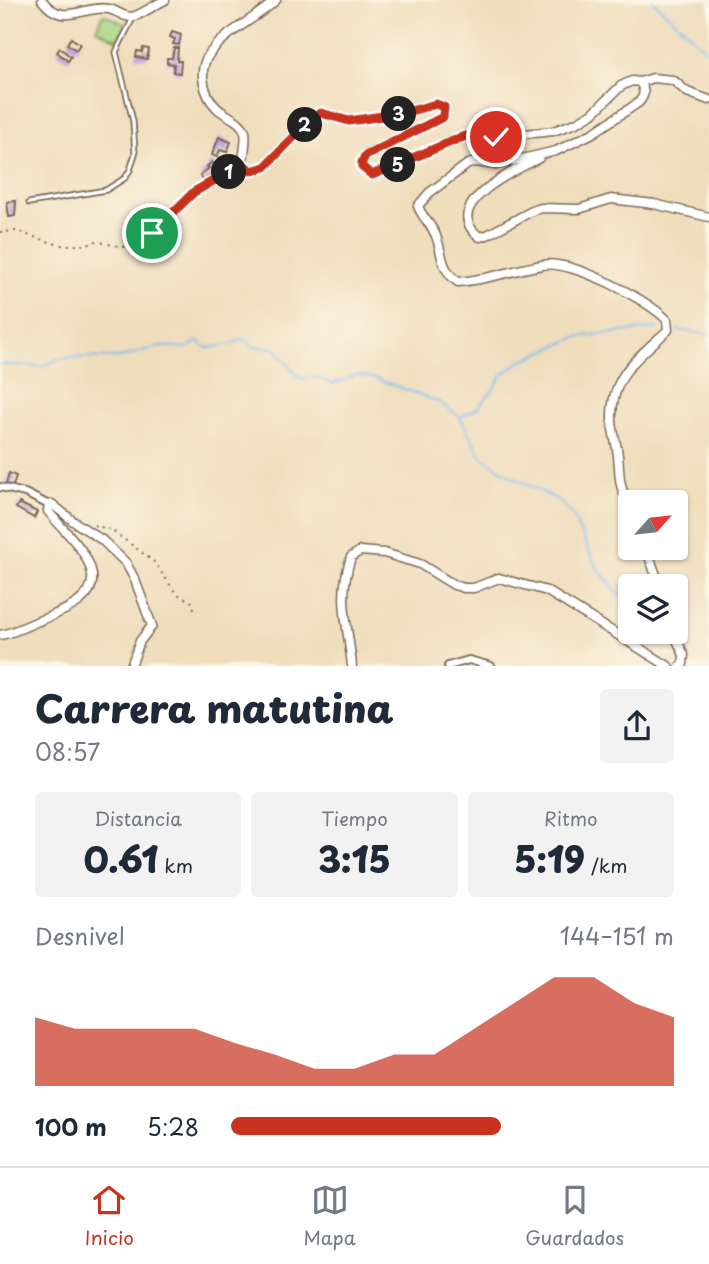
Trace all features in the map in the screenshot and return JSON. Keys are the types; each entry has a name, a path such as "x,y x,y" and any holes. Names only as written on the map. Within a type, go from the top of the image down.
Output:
{"street":[{"path":"42,0 50,9 60,13 77,14 106,9 127,17 165,0"},
{"path":"276,0 208,56 203,75 215,107 238,122 245,132 243,164 251,171 265,167 321,113 349,121 403,113 436,104 444,107 443,117 365,156 362,167 372,175 465,136 496,137 553,131 576,123 593,113 628,82 653,78 673,80 687,92 709,100"},
{"path":"640,82 644,90 638,103 593,134 547,154 478,194 472,202 467,220 473,232 480,237 487,235 541,208 579,209 611,199 654,204 709,217"},
{"path":"547,154 496,165 476,162 468,164 444,181 418,206 437,237 442,264 458,282 493,278 544,264 554,264 609,281 667,320 668,330 643,350 620,380 612,404 621,490"},
{"path":"0,487 25,493 49,505 56,505 73,521 102,540 126,563 152,625 140,641 131,666"},
{"path":"0,635 18,630 80,602 91,586 90,565 48,510 49,505"},
{"path":"352,666 343,612 344,579 351,557 362,550 384,553 420,564 454,586 474,588 499,578 547,591 668,666"},
{"path":"679,644 684,655 683,664 680,666"},
{"path":"448,666 469,660 491,666"}],"lane":[{"path":"29,203 106,190 125,178 130,170 135,154 133,121 116,52 134,16"},
{"path":"211,181 243,164"}],"path":[{"path":"0,232 15,231 60,246 85,245 95,241 122,247 133,245 144,240 194,192 211,181"},
{"path":"92,524 111,530 141,551 154,562 176,593 192,602 194,609"}],"green space":[{"path":"103,14 125,24 117,40 96,29"}],"building":[{"path":"172,32 181,35 179,45 173,44 175,39 170,37"},
{"path":"71,38 80,44 76,50 67,44"},
{"path":"60,48 71,57 68,61 57,52"},
{"path":"143,48 149,49 147,59 136,57 137,51 142,52"},
{"path":"174,48 178,48 180,73 173,72 174,64 167,63 167,58 172,58"},
{"path":"219,137 231,142 227,152 220,150 217,157 212,155"},
{"path":"212,162 217,170 203,180 200,175"},
{"path":"16,201 15,216 9,217 7,202"},
{"path":"9,473 16,476 13,486 6,484"},
{"path":"19,503 37,512 34,518 16,508"}],"waterway":[{"path":"652,0 709,52"},
{"path":"460,417 476,409 494,389 502,375 521,361 577,337 658,328"},
{"path":"677,330 709,335"},
{"path":"0,364 42,367 58,359 119,358 161,346 187,348 198,341 207,348 232,344 243,339 254,347 274,348 300,378 319,378 333,384 357,375 374,378 439,402 460,417 481,456 509,475 558,500 572,514 597,568 618,592"}],"route":[{"path":"152,233 194,192 211,181 243,164 251,171 265,167 317,114 349,121 403,113 436,104 444,107 443,117 365,156 362,167 372,175 465,136 496,137"}]}
